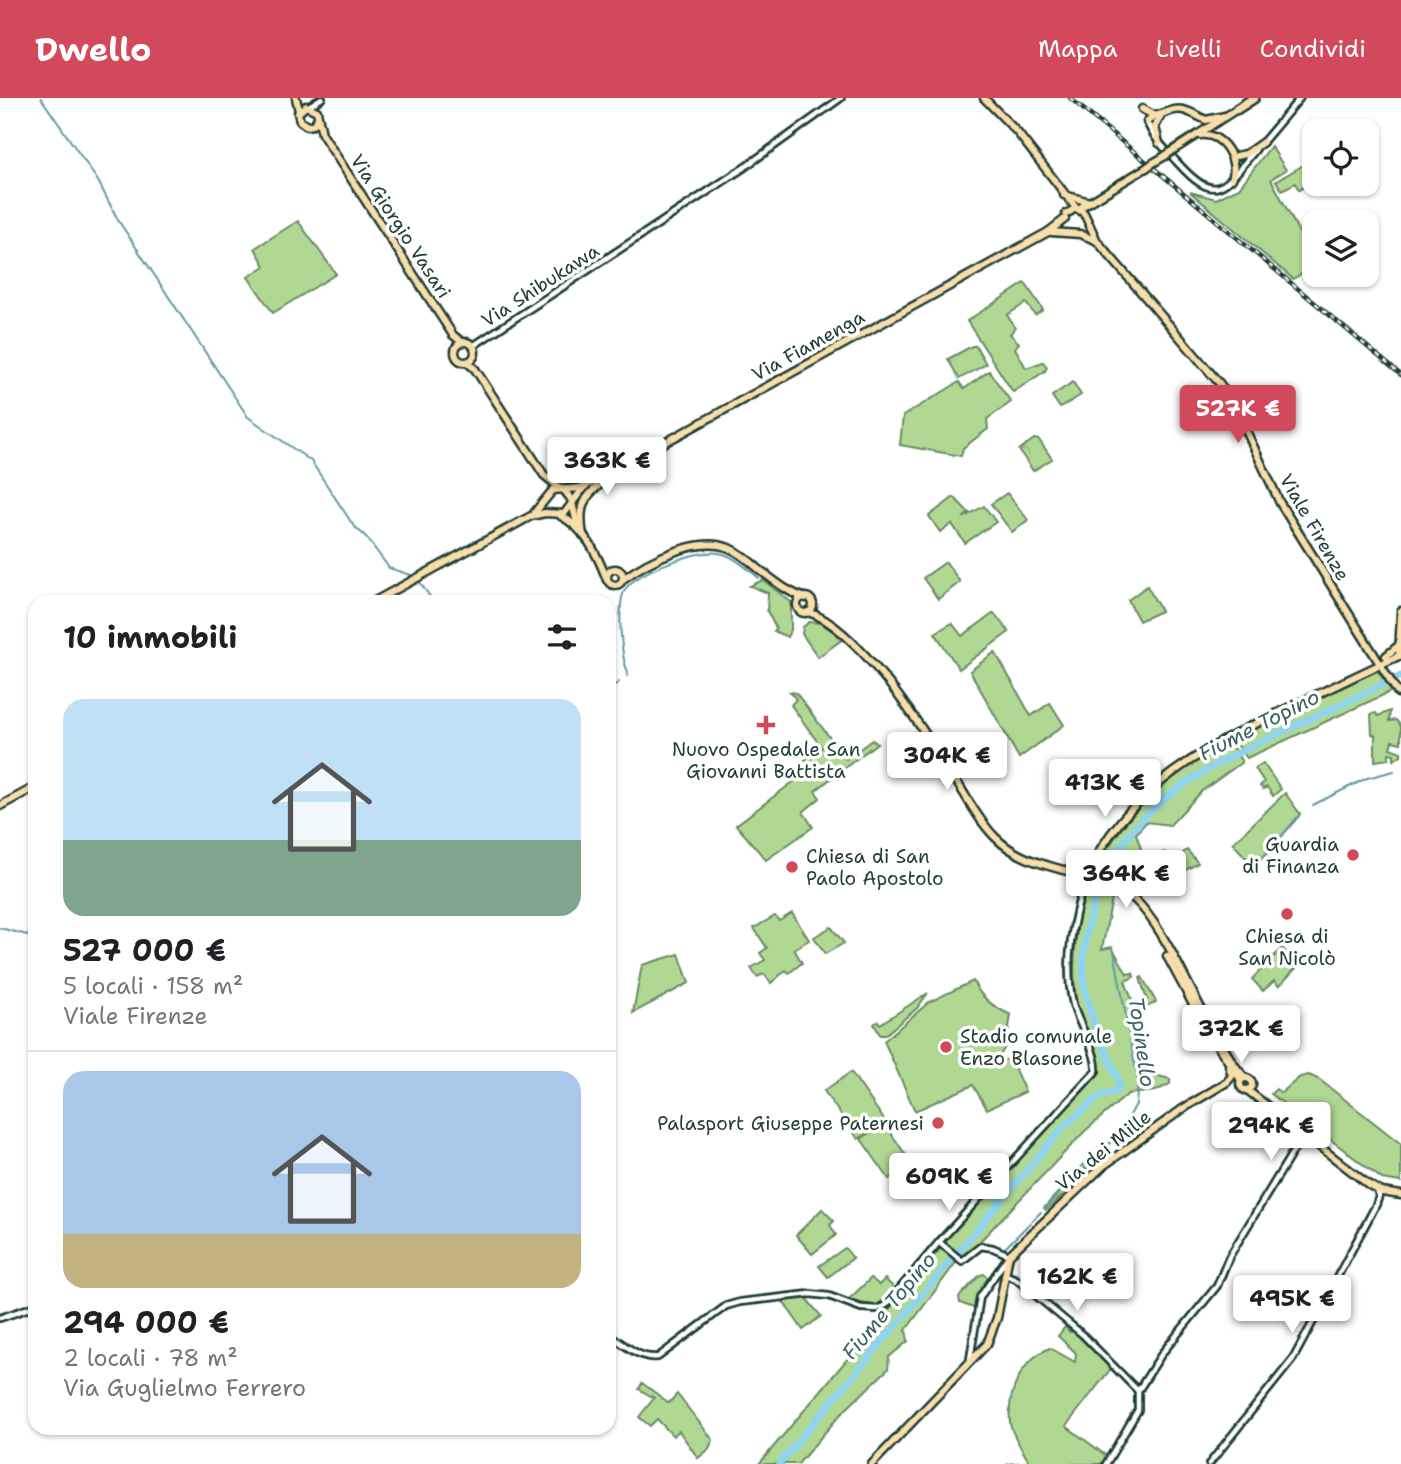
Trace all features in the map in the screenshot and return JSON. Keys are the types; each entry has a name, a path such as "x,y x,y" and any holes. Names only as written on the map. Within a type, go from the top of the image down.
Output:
{"highway":[{"path":"1237,109 1252,98"}],"main road":[{"name":"Viale Firenze","path":"984,98 1017,132 1063,194 1086,219 1097,241 1234,405 1280,503 1398,691"},
{"path":"296,99 318,114 315,123 307,126 299,121 296,99"},
{"path":"299,111 307,106"},
{"path":"1147,122 1183,108 1209,120 1225,116"},
{"path":"1142,109 1159,116"},
{"path":"1066,216 1237,109"},
{"name":"Via Giorgio Vasari","path":"318,114 322,134 459,344"},
{"path":"1159,116 1155,130 1159,143"},
{"path":"1194,136 1200,124 1198,116"},
{"path":"1218,139 1216,128 1225,116"},
{"name":"Via Giorgio Vasari","path":"307,126 322,134"},
{"path":"1194,136 1208,134 1218,139 1242,166"},
{"path":"1235,158 1263,142"},
{"path":"1232,179 1235,158"},
{"name":"Viale Firenze","path":"1063,194 1069,232 1097,241"},
{"path":"1063,194 1092,202"},
{"path":"1080,234 1092,202"},
{"name":"Via Fiamenga","path":"531,516 546,498 563,490 584,487 1048,233 1066,216"},
{"name":"Via Fiamenga","path":"1048,233 1069,232"},
{"path":"470,361 457,359 459,344 473,346 470,361 475,369 544,475 563,490 572,503 581,532 598,558 607,580 615,585 638,569 695,546 718,545 740,554 788,591 806,598 823,619 866,657 925,734 994,836 1028,860 1113,887 1136,901 1150,918 1247,1090 1377,1191 1399,1195"},
{"path":"581,532 583,503 630,461"},
{"path":"544,475 546,510 553,515"},
{"name":"Via Fiamenga","path":"386,595 531,516 545,513 561,516 569,510 584,487"},
{"path":"561,516 581,532"},
{"path":"598,558 618,570 623,579"},
{"path":"607,580 608,573 638,569"},
{"path":"788,591 800,611 823,619"},
{"path":"797,604 799,600 806,598"},
{"path":"808,612 812,603"},
{"path":"1400,656 1401,611"},
{"path":"1386,656 1394,653 1399,644"},
{"path":"1372,653 1400,656"},
{"path":"1088,879 1104,841 1117,825 1185,761 1227,737 1382,667 1400,656"},
{"path":"0,806 28,791"},
{"path":"1150,918 1174,971 1230,1065 1242,1080"},
{"path":"1227,1082 1232,1076 1230,1065"},
{"path":"1227,1082 1251,1080 1271,1110"},
{"name":"Via dei Mille","path":"1009,1255 1103,1166 1184,1108 1227,1082"},
{"path":"1247,1090 1253,1085"},
{"path":"872,1464 969,1363 993,1332 1009,1255"}],"street":[{"name":"Via Shibukawa","path":"473,346 745,167 841,98"},
{"path":"1147,122 1159,143 1200,186 1219,187 1232,179 1300,98"},
{"path":"307,106 321,99"},
{"path":"318,114 321,99"},
{"path":"616,1339 652,1358 658,1357 726,1306 740,1302 810,1294 877,1309 886,1305 939,1242 1096,1071 1072,1003 1070,983 1072,938 1088,879"},
{"path":"1106,1464 1138,1410 1138,1391 1163,1352 1217,1286 1225,1263 1303,1135"},
{"path":"1209,1464 1293,1359 1376,1205 1377,1191"},
{"path":"1376,1205 1399,1195"},
{"path":"939,1242 958,1258 965,1260 984,1246 1009,1255 982,1291 969,1363"},
{"path":"1006,1275 1016,1279 1083,1335 1138,1391"},
{"path":"0,1318 28,1308"}],"green space":[{"path":"1271,146 1286,170 1271,179 1300,234 1302,233 1302,273 1293,279 1190,192 1216,199 1239,188"},
{"path":"1302,166 1302,188 1299,190 1295,183 1282,190 1276,181"},
{"path":"298,221 336,274 273,313 248,277 265,266 255,248"},
{"path":"1025,283 1043,310 1035,315 1026,303 1007,315 1015,328 1010,334 1019,343 1015,348 1026,368 1043,362 1047,367 1013,392 967,321"},
{"path":"976,346 986,364 959,379 948,359"},
{"path":"989,371 1011,402 987,419 988,429 963,448 961,456 900,445 903,416 959,382 964,389"},
{"path":"1073,382 1081,395 1060,408 1052,396"},
{"path":"1034,439 1039,440 1052,459 1033,471 1019,450"},
{"path":"1007,493 1028,520 1012,532 991,504"},
{"path":"954,497 969,513 963,518 984,506 996,522 965,543 952,524 940,532 929,516"},
{"path":"946,562 960,582 938,599 923,578"},
{"path":"763,580 791,602 791,630 787,637 774,631 776,628 767,611 768,593 750,586"},
{"path":"1147,586 1161,611 1139,621 1128,600"},
{"path":"994,613 1009,632 959,669 935,633 952,623 962,636"},
{"path":"809,622 821,623 843,639 818,657 802,634 803,627"},
{"path":"995,652 1031,716 1050,703 1064,725 1019,758 970,671"},
{"path":"1377,670 1392,691 1247,758 1233,739"},
{"path":"790,692 796,693 846,759 872,740 877,743 815,791 820,798 803,812 813,827 766,860 736,825 813,767 805,760 822,748 791,705 796,699"},
{"path":"1390,711 1389,721 1396,720 1401,726 1401,743 1392,741 1390,748 1401,752 1401,755 1394,760 1394,754 1389,753 1389,759 1375,761 1375,735 1372,734 1371,714 1376,713 1378,716"},
{"path":"1229,741 1242,762 1202,791 1170,825 1146,822 1136,834 1141,848 1116,882 1092,873 1119,832 1150,796 1206,753"},
{"path":"1263,763 1281,789 1273,796 1267,787 1263,789 1260,786 1264,782 1255,768"},
{"path":"1285,793 1300,814 1270,851 1253,866 1233,843"},
{"path":"1187,850 1198,863 1161,884 1158,855 1164,852 1173,860"},
{"path":"1089,887 1113,894 1102,949 1112,947 1127,974 1133,973 1134,977 1125,981 1134,1005 1147,1000 1140,978 1142,977 1156,1002 1132,1016 1141,1083 1159,1076 1170,1079 1170,1084 1156,1091 1128,1094 1085,1131 965,1257 960,1257 906,1330 908,1341 889,1357 888,1369 839,1416 798,1464 759,1464 939,1250 945,1249 944,1241 1098,1073 1095,1053 1080,1021 1074,973 1079,915"},
{"path":"792,913 809,940 794,949 802,963 789,973 786,970 771,983 764,974 757,977 751,968 765,960 760,953 767,948 754,928 775,916 779,921"},
{"path":"831,927 844,943 825,954 814,937"},
{"path":"1282,948 1299,965 1279,986 1274,981 1263,991 1252,979"},
{"path":"679,954 689,983 633,1013 642,965"},
{"name":"Stadio comunale Enzo Blasone","path":"973,981 988,1001 1011,1015 1006,1045 997,1061 999,1063 1010,1058 1025,1092 987,1109 973,1085 915,1111 884,1041 929,1002"},
{"path":"928,993 917,1008 885,1035 880,1035 874,1024 878,1021 880,1024"},
{"path":"851,1072 885,1121 858,1139 824,1091"},
{"path":"1309,1075 1320,1080 1401,1144 1401,1182 1382,1179 1271,1094 1276,1089 1281,1093 1300,1077"},
{"path":"884,1123 912,1164 889,1179 861,1139"},
{"path":"1093,1154 1096,1158 1081,1174 1084,1177 1046,1210 1044,1208"},
{"path":"822,1209 834,1221 830,1225 836,1235 812,1254 796,1235"},
{"path":"845,1248 853,1258 828,1277 819,1266"},
{"path":"984,1274 989,1279 976,1309 960,1303 959,1297"},
{"path":"871,1278 879,1285 885,1279 895,1289 876,1306 848,1300"},
{"path":"805,1297 821,1316 803,1330 782,1300"},
{"path":"1065,1327 1070,1332 1072,1330 1112,1367 1066,1426 1108,1457 1103,1464 1007,1464 1029,1462 1011,1427 1011,1399 1018,1378 1032,1360 1050,1348 1075,1362 1076,1353 1058,1336"},
{"path":"642,1383 669,1403 677,1394 713,1440 708,1450 698,1458 679,1431 673,1436 657,1419 650,1426 639,1417 654,1398 639,1389"}],"waterway":[{"path":"41,98 98,181 118,220 248,417 311,461 353,525 367,538 389,568 414,576"},
{"path":"627,676 620,617 623,595 633,581 656,568 697,554 710,553 730,557 759,578"},
{"path":"418,580 429,595"},
{"name":"Fiume Topino","path":"779,1464 1065,1125 1099,1097 1118,1090 1119,1082 1089,1008 1083,964 1091,913 1105,873 1125,840 1149,812 1209,768 1401,676"},
{"name":"Topinello","path":"1313,805 1367,778 1394,771"},
{"name":"Topinello","path":"1256,865 1299,816"},
{"path":"0,928 28,935"},
{"name":"Topinello","path":"1114,951 1138,1082 1136,1104 1120,1134"},
{"name":"Topinello","path":"1045,1208 1117,1136"},
{"name":"Topinello","path":"1003,1250 1041,1212"},
{"name":"Topinello","path":"921,1293 925,1294"}],"railway":[{"path":"1070,98 1401,375"}],"place":[{"name":"Nuovo Ospedale San Giovanni Battista","path":"766,725"},
{"name":"Guardia di Finanza","path":"1353,855"},
{"name":"Chiesa di San Paolo Apostolo","path":"792,867"},
{"name":"Chiesa di San Nicolò","path":"1287,914"},
{"name":"Stadio comunale Enzo Blasone","path":"946,1047"},
{"name":"Palasport Giuseppe Paternesi","path":"938,1123"}]}
